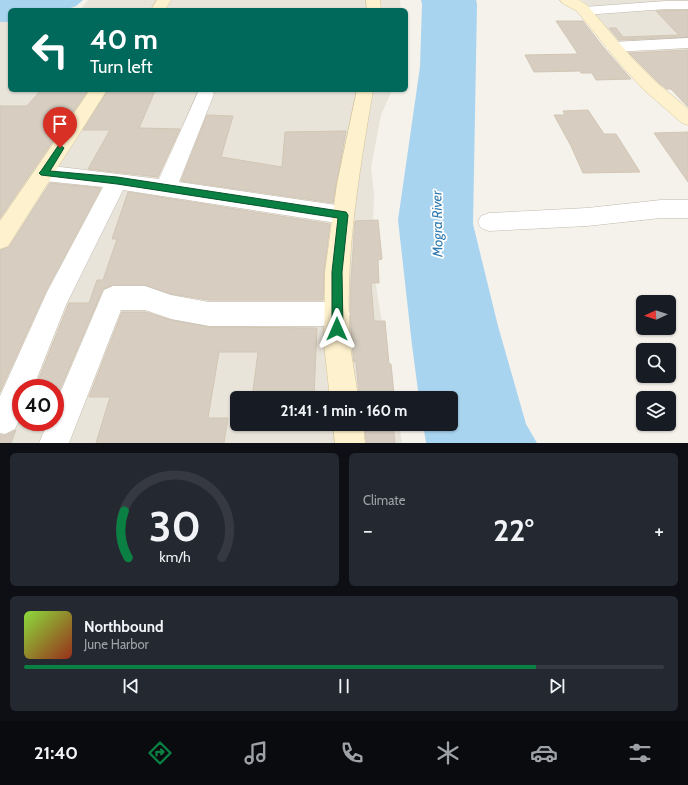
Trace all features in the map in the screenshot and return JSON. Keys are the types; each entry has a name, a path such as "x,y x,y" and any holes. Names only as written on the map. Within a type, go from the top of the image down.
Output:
{"street":[{"path":"567,0 577,4 613,47 650,86 688,120"},
{"path":"584,11 688,5"},
{"path":"613,47 688,43"},
{"path":"0,239 98,92"},
{"path":"343,391 337,344 337,272 346,184 365,92"},
{"path":"166,188 205,94"},
{"path":"44,173 117,181 343,215"},
{"path":"0,418 5,418 56,300 117,181"},
{"path":"489,222 587,217 661,209 688,208"},
{"path":"54,443 113,298 145,298 171,306 209,314 337,314"},
{"path":"349,431 350,443"}],"shaded area":[{"path":"88,0 400,0 401,8 82,8"},
{"path":"582,0 688,0 688,84 656,86"},
{"path":"8,19 8,92 391,92 381,115 371,168 374,193 372,260 393,391 230,391 230,431 400,431 402,443 0,443 0,20"}],"water":[{"path":"0,0 83,0 76,6 70,8 8,8 8,22 0,22"},
{"name":"Mogra River","path":"421,0 476,0 473,224 498,326 526,424 537,443 426,443 424,431 458,431 458,391 418,391 398,220 420,67"}],"building":[{"path":"688,10 688,37 619,40 609,28 616,28 623,37 679,35 656,11"},
{"path":"556,21 583,21 631,79 596,80 592,73 581,73 580,71 534,72 525,55 578,54"},
{"path":"688,50 688,107 671,89 666,89 629,53"},
{"path":"39,92 87,92 0,218 0,106 27,106"},
{"path":"107,92 155,92 139,128 180,129 158,177 88,169 110,130 83,130"},
{"path":"588,110 604,134 616,134 640,172 583,173 571,146 554,115 565,115 563,111"},
{"path":"207,115 233,116 221,157 282,167 285,132 346,131 333,203 181,181"},
{"path":"688,132 688,182 654,133"},
{"path":"50,183 101,188 46,291 0,392 0,250 9,247"},
{"path":"128,192 330,224 324,272 323,300 209,300 171,294 145,285 112,285 103,289 64,380 39,379 69,303 89,303 97,280 103,280 117,239 112,239"},
{"path":"378,220 382,259 378,260 379,283 371,283 374,321 385,321 389,364 391,364 394,391 359,391 356,362 354,362 353,355 350,311 355,221"},
{"path":"122,312 145,312 171,320 209,327 317,328 314,391 253,391 258,352 219,352 208,418 228,418 224,443 96,443 110,397 89,397"},
{"path":"16,431 11,443 0,443 0,435 6,435"},
{"path":"365,431 394,431 395,443 366,443"}],"route":[{"path":"60,148 44,173 117,181 343,215 337,272 337,329"}]}
